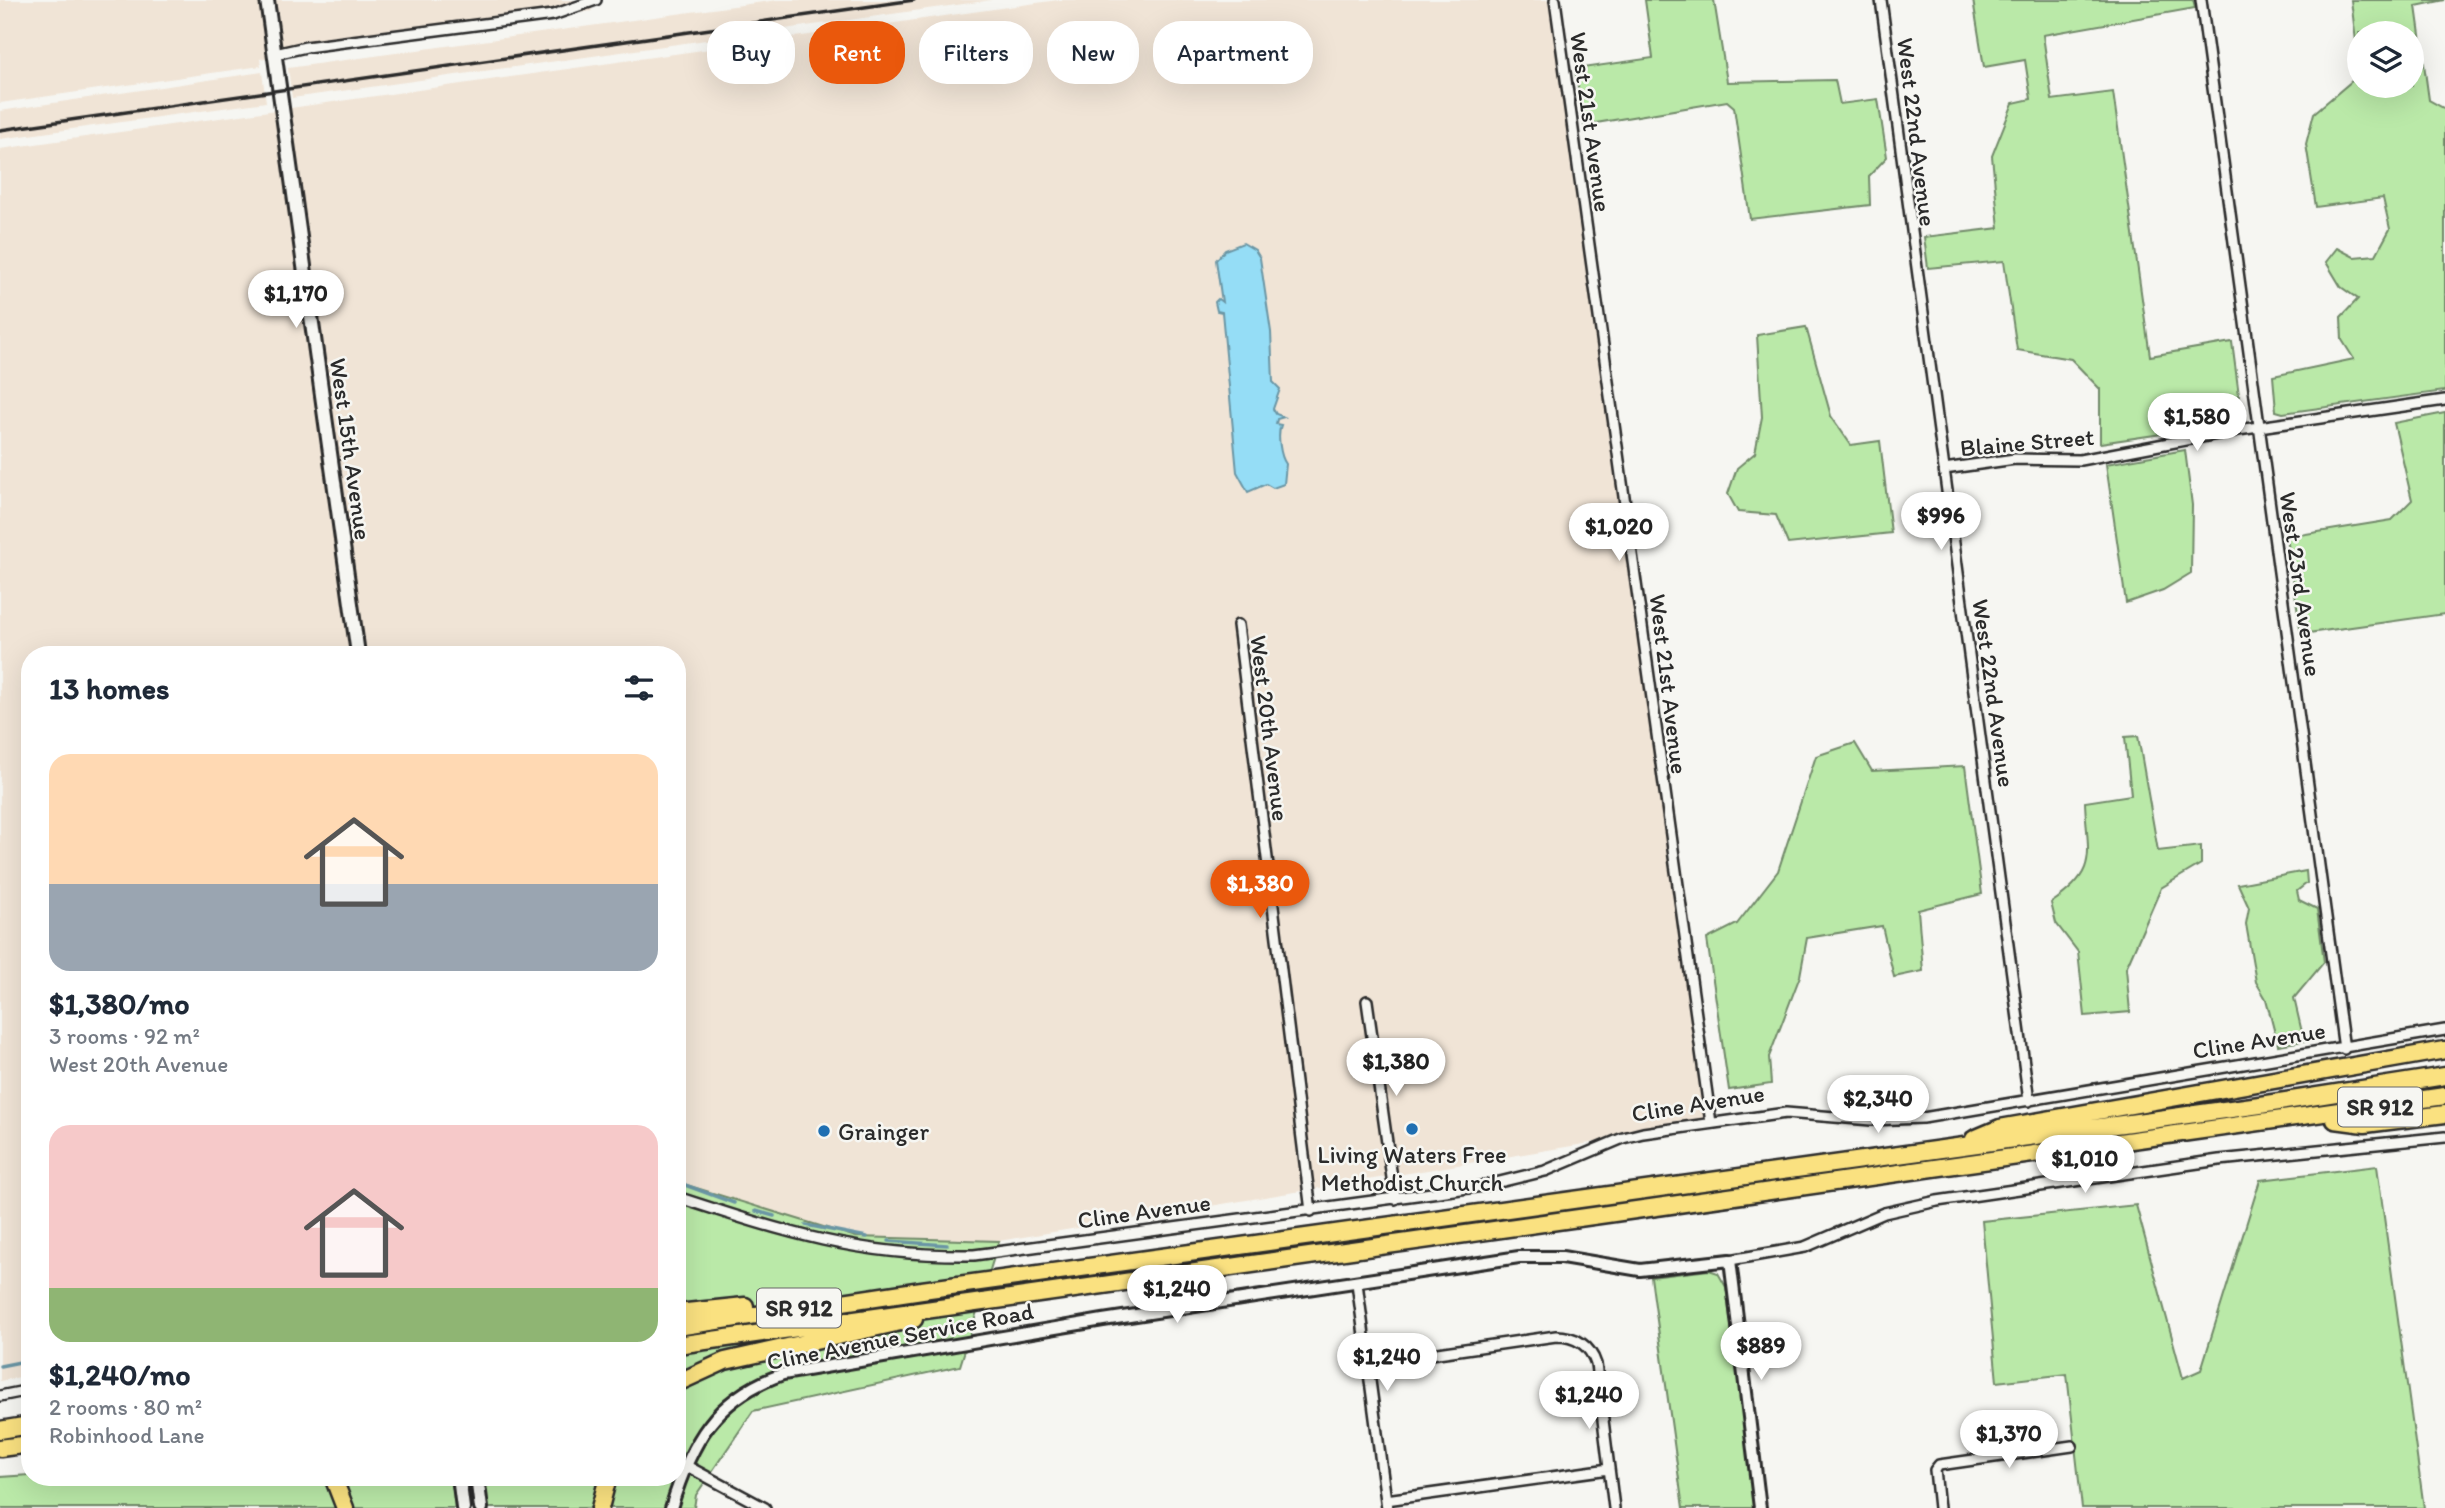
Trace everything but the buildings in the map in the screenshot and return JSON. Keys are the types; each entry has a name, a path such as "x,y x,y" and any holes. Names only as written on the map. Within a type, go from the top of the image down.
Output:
{"highway":[{"path":"1955,1147 2000,1128 2445,1049"},
{"name":"Cline Avenue","path":"686,1326 922,1290 1955,1147 2445,1076"},
{"name":"SR 912","path":"686,1344 977,1301 2315,1117 2445,1096"},
{"path":"2315,1117 2365,1124 2445,1114"},
{"path":"686,1312 922,1290"},
{"path":"686,1379 725,1360 876,1329 977,1301"},
{"path":"0,1448 21,1445"},
{"path":"0,1454 21,1455"},
{"path":"336,1486 345,1508"},
{"path":"600,1508 606,1486"}],"main road":[{"name":"West 15th Avenue","path":"267,0 357,646"},
{"path":"460,1486 463,1508"},
{"path":"478,1486 481,1508"}],"street":[{"path":"275,54 306,47 553,15 596,0"},
{"name":"West 21st Avenue","path":"1555,0 1711,1123"},
{"name":"West 22nd Avenue","path":"1881,0 2029,1101"},
{"name":"West 23rd Avenue","path":"2201,0 2344,1049"},
{"name":"Blaine Street","path":"1944,469 2015,459 2080,460 2260,426 2445,400"},
{"name":"West 20th Avenue","path":"1238,625 1311,1210"},
{"path":"1367,1001 1395,1199"},
{"name":"Cline Avenue","path":"686,1200 804,1237 853,1248 938,1256 974,1255 1395,1199 1524,1177 1629,1136 1711,1123 1786,1113 1871,1120 1912,1119 2344,1049 2445,1030"},
{"name":"Cline Avenue Service Road","path":"686,1463 704,1431 727,1405 752,1387 783,1374 1103,1320 1543,1255 1640,1269 1730,1260 1805,1247 1884,1213 1937,1201 2219,1160 2445,1137"},
{"path":"1730,1260 1760,1508"},
{"path":"1357,1283 1387,1504 1609,1469"},
{"path":"1368,1363 1556,1336 1565,1336 1583,1344 1596,1364 1614,1508"},
{"path":"0,1396 21,1392"},
{"path":"1939,1508 1936,1467 2072,1446"},
{"path":"686,1466 765,1508"},
{"name":"Cline Avenue Service Road","path":"671,1508 678,1486"}],"shaded area":[{"path":"0,0 590,0 592,11 260,59 261,66 0,103"},
{"path":"778,0 992,0 842,21 809,21 809,26 795,28 795,21 707,21 707,40 292,98 288,68"},
{"path":"1058,0 1550,0 1711,1123 999,1241 856,1237 686,1185 686,646 21,646 21,1377 0,1381 0,149 707,49 707,84 795,84 795,37 809,35 809,84 905,84 905,22"},
{"path":"262,72 266,102 0,139 0,111"}],"green space":[{"path":"1645,0 1714,0 1727,82 1835,80 1840,104 1878,99 1887,157 1869,176 1870,205 1750,219 1734,107 1727,101 1584,125 1575,69 1653,58"},
{"path":"1973,0 2193,0 2195,8 2043,35 2052,100 2113,92 2150,356 2232,342 2242,418 2223,425 2100,443 2100,389 2071,359 2017,350 2004,261 1928,268 1924,237 1999,228 1992,156 2013,103 2031,99 2025,60 1984,67"},
{"path":"2351,0 2445,0 2416,6 2418,21 2354,21"},
{"path":"2424,64 2429,100 2445,109 2445,391 2283,413 2276,411 2273,376 2354,359 2342,340 2341,317 2358,299 2341,287 2326,262 2337,248 2354,257 2376,255 2390,229 2383,198 2316,207 2306,144 2314,113 2347,85 2347,98 2424,98"},
{"path":"1806,327 1831,416 1851,445 1880,441 1891,533 1788,544 1776,515 1738,512 1728,494 1737,468 1755,453 1762,417 1757,335"},
{"path":"2445,413 2445,614 2301,634 2287,537 2392,520 2412,500 2394,423"},
{"path":"2185,450 2192,505 2191,573 2163,590 2126,603 2106,464"},
{"path":"2138,736 2158,851 2201,846 2201,864 2161,888 2126,968 2130,1012 2085,1016 2078,952 2056,923 2051,903 2067,891 2084,871 2088,849 2085,802 2131,795 2125,737"},
{"path":"1855,743 1872,771 1965,766 1982,894 1918,910 1923,971 1894,977 1882,926 1807,938 1800,976 1769,1057 1771,1084 1729,1090 1707,939 1737,924 1778,871 1816,756"},
{"path":"2306,871 2307,883 2297,891 2299,900 2317,909 2324,962 2294,998 2304,1041 2278,1045 2266,999 2256,982 2246,924 2249,908 2238,884"},
{"path":"2377,1166 2424,1508 2082,1508 2067,1374 1997,1382 1982,1221 2136,1205 2183,1378 2201,1370 2260,1180"},
{"path":"686,1185 856,1237 999,1241 960,1366 753,1411 696,1495 694,1508 0,1508 0,1477 21,1476 21,1486 686,1486"},
{"path":"1709,1270 1718,1273 1726,1287 1755,1508 1683,1508 1651,1277"}],"water":[{"path":"1243,243 1255,250 1260,258 1271,332 1273,382 1280,389 1273,409 1276,414 1284,417 1277,419 1276,424 1281,425 1280,445 1286,464 1284,484 1273,488 1266,484 1248,492 1237,472 1222,312 1217,311 1215,302 1218,299 1222,302 1216,260 1225,250"}],"waterway":[{"path":"686,1185 734,1203"},
{"path":"756,1211 774,1216"},
{"path":"806,1225 867,1237"},
{"path":"889,1241 947,1245"},
{"path":"0,1366 21,1362"}],"railway":[{"path":"0,130 914,0"}],"place":[{"name":"Living Waters Free Methodist Church","path":"1412,1129"},
{"name":"Grainger","path":"824,1131"}]}
